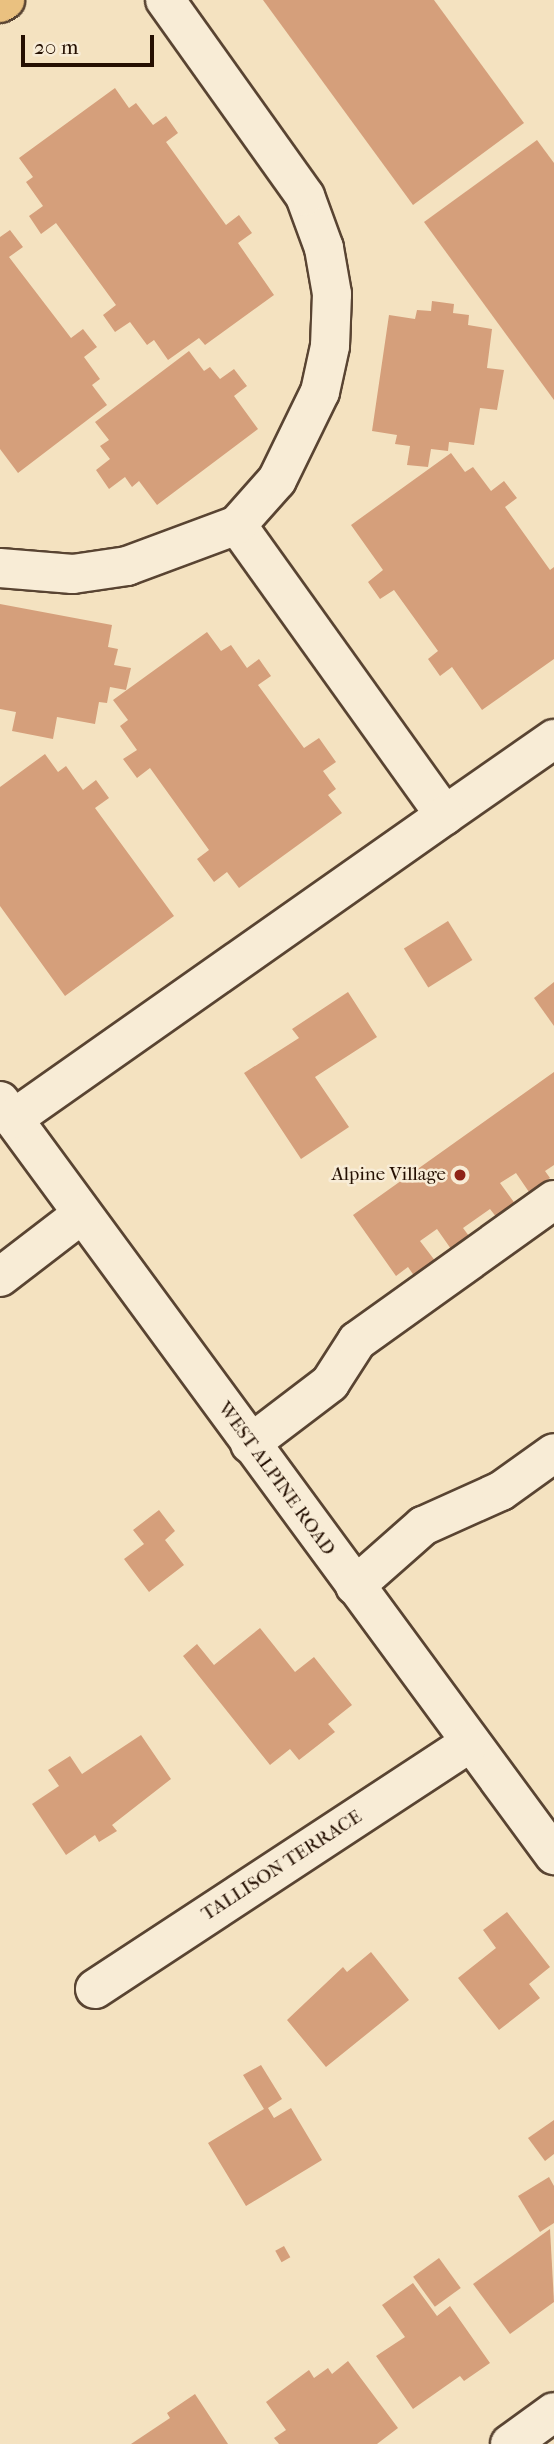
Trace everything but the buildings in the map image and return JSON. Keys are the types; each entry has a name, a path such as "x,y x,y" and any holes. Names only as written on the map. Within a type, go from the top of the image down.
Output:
{"main road":[{"path":"0,3 5,0"}],"street":[{"path":"0,568 73,574 127,566 237,525 277,480 304,432 320,392 330,346 331,294 324,248 304,196 165,0"},
{"path":"237,525 445,815"},
{"path":"7,1110 554,739"},
{"name":"WEST ALPINE ROAD","path":"7,1110 554,1855"},
{"path":"250,1444 330,1382 357,1340 554,1199"},
{"path":"0,1277 82,1214"},
{"path":"355,1586 423,1526 501,1491 554,1453"},
{"name":"TALLISON TERRACE","path":"95,1989 470,1743"},
{"path":"510,2444 554,2412"}],"place":[{"name":"Alpine Village","path":"460,1175"}]}
